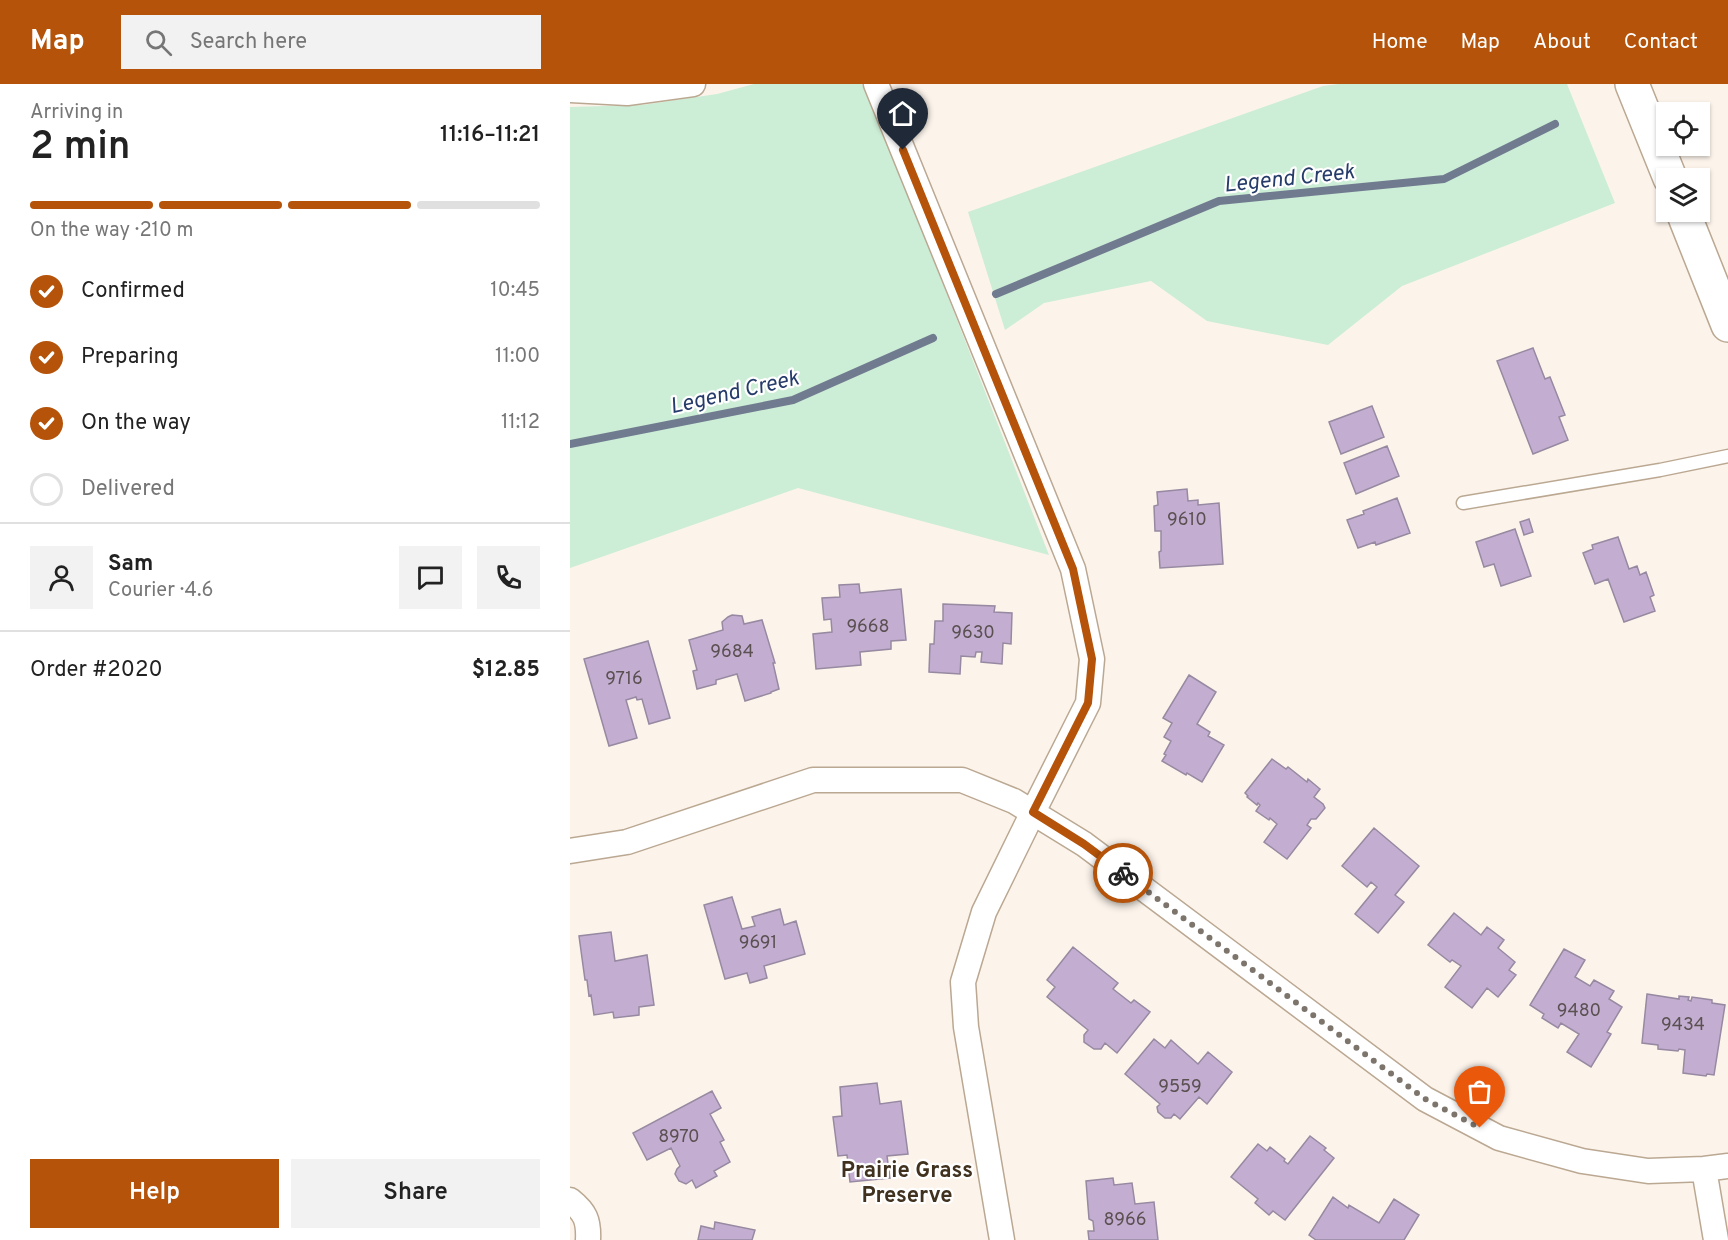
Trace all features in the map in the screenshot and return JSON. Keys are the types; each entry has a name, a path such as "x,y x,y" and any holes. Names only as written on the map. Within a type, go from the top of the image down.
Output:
{"main road":[{"path":"1632,84 1666,168"},
{"path":"1687,222 1728,325"}],"street":[{"path":"570,90 627,93 693,84"},
{"path":"876,84 1073,569 1092,659 1088,703 984,912 963,982 966,1027 1002,1240"},
{"path":"570,851 627,842 813,780 962,780 1014,801 1084,844 1425,1099 1499,1138 1582,1161 1648,1171 1728,1166"},
{"path":"1704,1169 1716,1240"},
{"path":"570,1200 584,1213 588,1226 588,1240"}],"lane":[{"path":"1463,503 1660,470 1728,456"}],"green space":[{"path":"754,84 862,84 874,108 1049,555 798,488 570,568 570,107 642,105 717,94"},
{"path":"1339,84 1567,84 1615,203 1402,286 1328,345 1207,321 1151,281 1044,303 1005,330 968,212 1323,86"}],"building":[{"path":"1533,348 1545,379 1550,377 1565,415 1559,417 1568,440 1533,454 1497,361"},
{"path":"1372,406 1384,437 1341,454 1329,422"},
{"path":"1387,446 1399,476 1356,494 1344,463"},
{"path":"1187,489 1188,501 1198,500 1198,505 1219,503 1223,564 1160,568 1161,531 1155,531 1154,506 1158,505 1157,492"},
{"path":"1397,498 1410,533 1376,545 1375,542 1358,548 1347,520"},
{"path":"1529,519 1533,532 1524,535 1520,522"},
{"path":"1515,529 1531,576 1501,586 1494,564 1484,567 1476,542"},
{"path":"1618,537 1629,569 1637,566 1640,575 1646,572 1654,595 1650,597 1655,611 1624,622 1608,579 1595,584 1583,553 1593,549 1592,545"},
{"path":"859,584 860,593 901,589 906,640 891,641 891,649 860,652 861,665 816,669 813,634 832,632 831,619 824,620 822,598 840,597 839,585"},
{"path":"943,604 995,606 994,612 1012,613 1011,644 1003,643 1002,664 981,662 982,652 976,652 975,657 961,656 960,674 929,672 930,644 934,644 935,621 943,621"},
{"path":"732,615 742,616 744,624 762,620 775,663 773,663 779,689 745,701 737,674 716,680 716,684 697,689 693,671 697,670 689,640 723,630 722,622"},
{"path":"648,641 670,718 649,724 642,699 637,700 636,697 626,700 637,738 609,746 584,659"},
{"path":"1189,675 1216,692 1197,724 1210,732 1208,736 1224,745 1202,782 1162,761 1171,741 1164,737 1172,723 1163,718"},
{"path":"1272,759 1286,769 1288,767 1307,782 1308,779 1320,789 1314,797 1325,808 1316,819 1311,819 1307,825 1311,828 1287,859 1264,842 1277,824 1256,811 1260,805 1247,797 1245,793"},
{"path":"1374,828 1419,866 1395,895 1404,902 1378,933 1355,914 1377,887 1371,882 1367,887 1342,866"},
{"path":"732,897 742,929 755,926 752,917 780,909 784,925 796,921 805,954 764,966 767,978 750,983 747,973 725,979 704,905"},
{"path":"1454,913 1481,935 1487,927 1504,940 1498,948 1515,962 1509,970 1516,975 1498,997 1487,988 1472,1008 1445,987 1461,966 1452,960 1450,962 1428,945"},
{"path":"611,932 615,961 647,955 654,1005 639,1007 639,1015 614,1018 613,1012 594,1015 591,995 589,996 587,980 585,980 579,936"},
{"path":"1073,947 1118,983 1113,989 1131,1003 1134,1000 1150,1012 1117,1053 1105,1043 1101,1049 1094,1049 1084,1042 1084,1035 1088,1030 1047,997 1055,987 1047,980"},
{"path":"1564,949 1585,960 1575,977 1590,986 1594,980 1614,991 1609,999 1622,1007 1607,1032 1611,1034 1591,1067 1567,1052 1579,1034 1561,1023 1558,1028 1542,1018 1544,1014 1530,1005"},
{"path":"1647,994 1679,999 1679,996 1689,997 1688,1000 1691,1001 1692,997 1725,1005 1714,1075 1683,1073 1685,1050 1658,1049 1658,1045 1642,1043"},
{"path":"1154,1039 1165,1048 1171,1040 1198,1064 1208,1052 1232,1072 1207,1104 1199,1097 1180,1119 1174,1114 1171,1118 1165,1118 1158,1112 1157,1107 1160,1104 1125,1074"},
{"path":"877,1083 880,1104 901,1101 908,1154 887,1156 890,1178 850,1182 847,1155 838,1156 833,1117 842,1116 840,1087"},
{"path":"712,1091 721,1108 710,1114 724,1140 720,1142 730,1162 714,1171 717,1176 696,1188 692,1180 686,1184 679,1181 675,1174 680,1166 671,1148 647,1160 633,1133"},
{"path":"1310,1136 1326,1148 1324,1150 1334,1158 1285,1220 1273,1211 1269,1215 1255,1203 1258,1199 1231,1177 1258,1144 1267,1151 1270,1147 1288,1164"},
{"path":"1113,1178 1114,1185 1132,1183 1135,1204 1154,1202 1158,1240 1089,1240 1088,1231 1094,1231 1093,1221 1089,1219 1086,1181"},
{"path":"1333,1197 1348,1208 1349,1205 1379,1223 1394,1199 1419,1215 1404,1240 1316,1240 1309,1235"},
{"path":"715,1222 755,1230 752,1240 698,1240 701,1226 714,1229"}],"waterway":[{"name":"Legend Creek","path":"996,294 1219,201 1444,179 1555,124"},
{"name":"Legend Creek","path":"570,444 793,400 933,338"}],"way so far":[{"path":"1123,873 1425,1099 1480,1128"}],"district":[{"name":"Prairie Grass Preserve","path":"907,1182"}],"route":[{"path":"903,150 1073,569 1092,659 1088,703 1033,812 1084,844 1123,873"}]}
